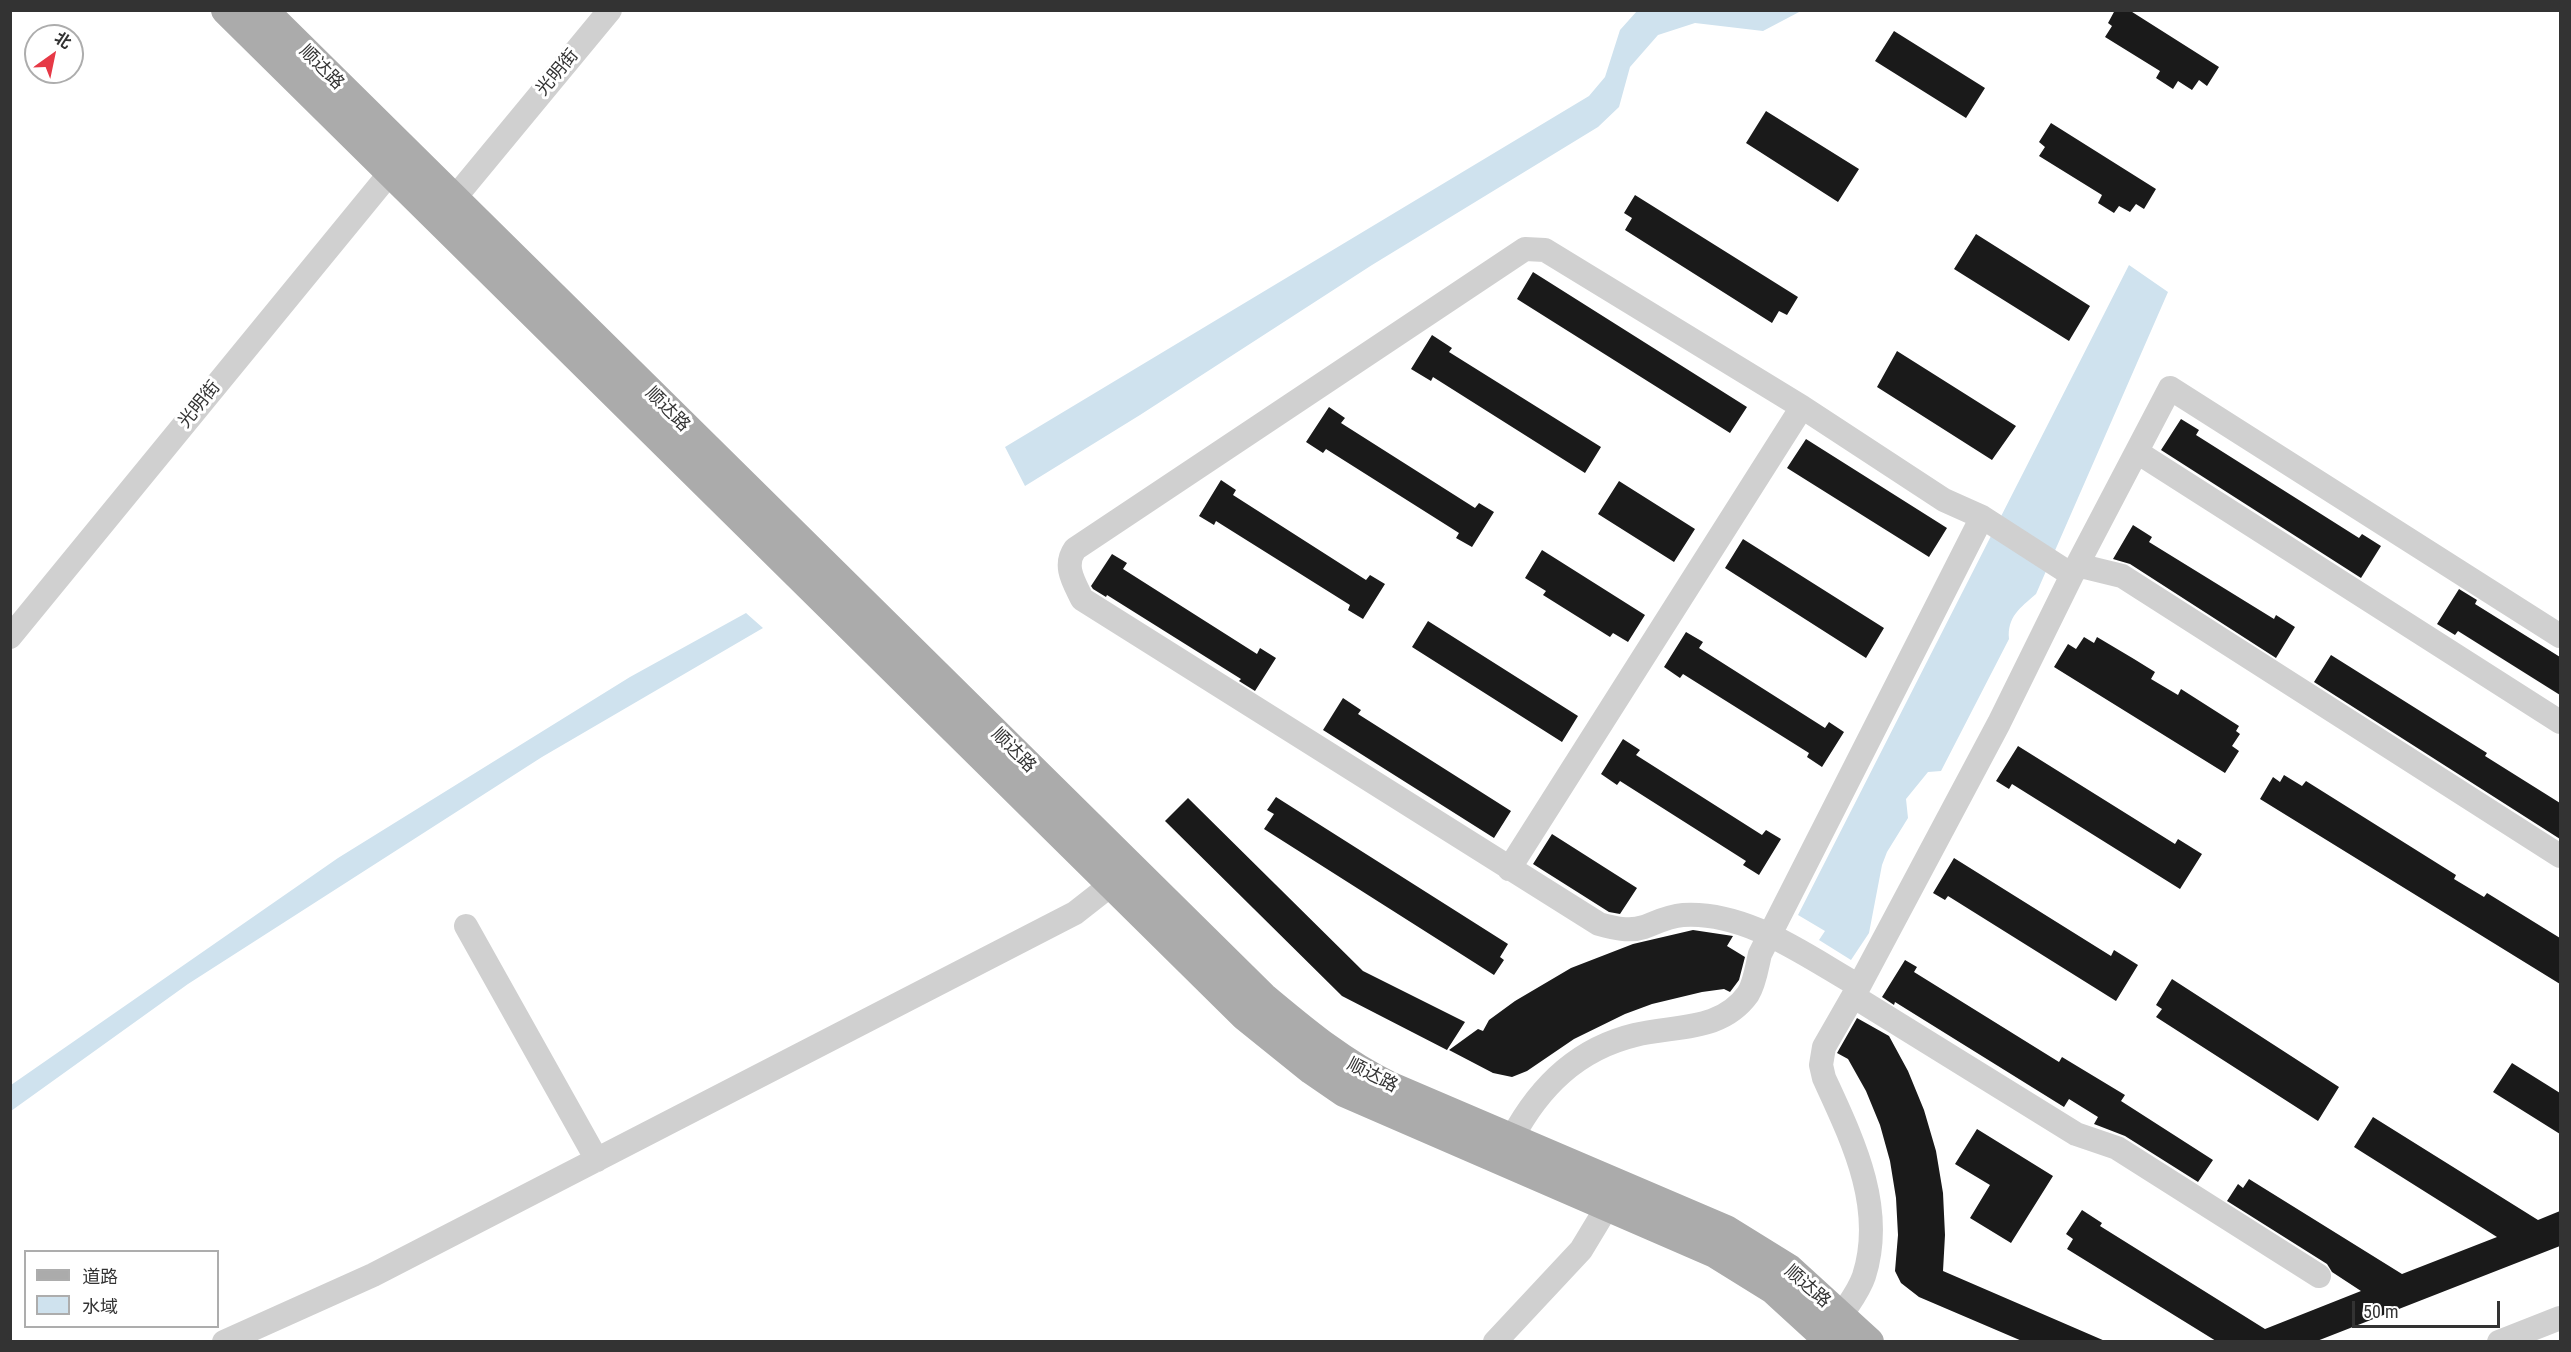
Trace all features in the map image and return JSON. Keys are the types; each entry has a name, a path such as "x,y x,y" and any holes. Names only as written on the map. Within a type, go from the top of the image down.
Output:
{"main road":[{"name":"顺达路","path":"226,10 390,173 446,209 1263,997 1327,1050 1357,1070 1726,1230 1789,1269 1836,1329"},
{"name":"顺达路","path":"263,10 446,209 1245,1016 1311,1070 1344,1092 1715,1253 1836,1329 1869,1341"}],"street":[{"name":"光明街","path":"446,209 610,10"},
{"name":"光明街","path":"10,637 390,173"},
{"path":"2319,1276 2117,1148 2076,1134 1770,936 1736,922 1708,915 1682,915 1661,919 1642,928 1619,930 1599,924 1082,599 1070,573 1070,557 1075,549 1525,249 1545,250 1802,407 1944,500 1982,517 2074,570 2122,576 2560,856"},
{"path":"1836,1329 1863,1278 1869,1258 1870,1219 1864,1173 1824,1078 1821,1065 1824,1047 1999,723 2074,570 2170,388 2560,636"},
{"path":"1509,869 1802,407"},
{"path":"2137,452 2560,722"},
{"path":"1512,1138 1527,1110 1570,1065 1601,1047 1635,1035 1704,1025 1724,1016 1749,992 1760,954 1982,517"},
{"path":"224,1341 373,1275 597,1160 1075,913 1112,884"},
{"path":"466,926 597,1160"},
{"path":"1495,1341 1581,1250 1607,1207"},
{"path":"2499,1341 2560,1318"}],"water":[{"path":"1637,11 1801,11 1763,31 1695,23 1658,35 1630,67 1619,107 1598,127 1372,265 1140,415 1025,486 1005,447 1589,96 1605,77 1620,30"},
{"path":"2129,265 2168,292 2036,594 2012,619 2009,639 1941,771 1928,772 1906,799 1908,818 1887,852 1882,865 1869,933 1851,960 1819,940 1825,931 1798,915"},
{"path":"746,613 763,628 542,757 188,984 11,1111 11,1085 338,858 630,677"}],"building":[{"path":"2115,10 2129,10 2219,67 2207,86 2199,80 2192,90 2178,81 2173,89 2156,78 2160,71 2105,37 2112,26 2108,23"},
{"path":"1894,31 1985,88 1966,118 1875,61"},
{"path":"1766,111 1859,169 1838,202 1746,143"},
{"path":"2051,123 2156,189 2144,209 2136,204 2130,212 2119,206 2114,213 2098,203 2102,195 2039,156 2045,147 2039,142"},
{"path":"1635,195 1798,297 1787,315 1779,311 1772,323 1625,230 1632,218 1624,213"},
{"path":"1976,234 2090,306 2069,341 1954,269"},
{"path":"1533,272 1747,407 1730,433 1517,299"},
{"path":"1432,335 1452,348 1449,352 1601,447 1585,473 1433,377 1431,381 1411,369"},
{"path":"1897,351 2016,426 1992,460 1877,387"},
{"path":"1329,407 1345,418 1341,423 1475,508 1479,503 1494,512 1472,547 1456,538 1459,533 1326,449 1323,453 1306,442"},
{"path":"2181,419 2199,430 2196,435 2359,538 2362,534 2381,546 2361,578 2161,450"},
{"path":"1806,439 1947,528 1929,557 1787,468"},
{"path":"1221,480 1236,490 1233,495 1366,580 1370,575 1385,584 1363,619 1348,610 1350,605 1216,521 1214,525 1199,516"},
{"path":"1619,481 1695,529 1674,562 1598,514"},
{"path":"2133,525 2152,537 2149,542 2274,619 2276,615 2295,627 2276,658 2130,564 2113,559"},
{"path":"1743,539 1884,628 1866,658 1725,568"},
{"path":"1542,550 1645,615 1628,642 1613,633 1610,637 1543,595 1546,591 1525,578"},
{"path":"1112,554 1127,563 1123,569 1257,654 1260,648 1276,658 1255,691 1239,681 1241,679 1107,595 1106,597 1093,589 1091,586"},
{"path":"2459,589 2477,600 2475,604 2560,657 2560,695 2458,631 2455,635 2437,624"},
{"path":"1428,621 1578,716 1562,742 1412,647"},
{"path":"1686,632 1703,642 1699,648 1825,728 1829,722 1844,732 1822,767 1807,757 1809,753 1683,674 1680,678 1664,667"},
{"path":"2084,637 2094,643 2097,637 2155,672 2151,679 2178,695 2181,689 2239,726 2236,731 2240,734 2232,746 2239,751 2225,773 2054,667 2068,644 2076,649"},
{"path":"2331,655 2487,753 2485,756 2560,803 2560,839 2314,682"},
{"path":"1343,698 1361,710 1358,714 1511,811 1494,838 1323,730"},
{"path":"1623,739 1640,750 1636,755 1762,835 1766,830 1781,839 1759,875 1743,865 1746,861 1620,781 1617,785 1601,774"},
{"path":"2018,746 2175,844 2178,839 2202,854 2180,889 2012,784 2009,789 1996,781"},
{"path":"2284,775 2302,786 2306,781 2456,875 2454,879 2484,897 2487,893 2560,938 2560,984 2260,799 2273,777 2280,782"},
{"path":"1276,797 1508,944 1500,957 1504,960 1494,975 1264,829 1274,814 1267,810"},
{"path":"1188,798 1363,971 1465,1022 1447,1050 1342,996 1165,821"},
{"path":"1552,834 1637,888 1620,914 1609,912 1533,864"},
{"path":"1954,858 2111,956 2114,950 2138,965 2116,1001 1948,896 1945,900 1933,893"},
{"path":"1693,930 1733,936 1727,946 1745,957 1739,980 1730,992 1724,989 1702,992 1652,1004 1625,1014 1574,1039 1527,1071 1512,1077 1493,1073 1449,1050 1478,1029 1483,1031 1489,1020 1515,1001 1571,968 1633,944"},
{"path":"1905,960 1917,967 1914,972 2059,1062 2062,1057 2125,1095 2121,1101 2213,1160 2198,1182 2125,1136 2094,1124 2098,1117 2069,1099 2064,1107 1895,1002 1894,1005 1882,997"},
{"path":"2172,979 2339,1087 2318,1121 2156,1017 2162,1009 2156,1005"},
{"path":"1857,1018 1889,1036 1908,1071 1924,1110 1936,1151 1943,1193 1945,1235 1943,1271 2105,1341 2022,1341 1919,1297 1901,1283 1895,1271 1898,1235 1896,1198 1890,1161 1880,1125 1866,1091 1848,1059 1837,1053"},
{"path":"2512,1063 2560,1093 2560,1134 2493,1092"},
{"path":"2373,1117 2538,1220 2560,1211 2560,1246 2317,1341 2216,1341 2067,1249 2073,1239 2066,1234 2082,1210 2102,1223 2100,1226 2265,1329 2361,1291 2332,1272 2327,1264 2227,1201 2238,1184 2243,1188 2249,1179 2402,1274 2497,1237 2354,1147"},
{"path":"1977,1129 2053,1176 2011,1243 1970,1218 1990,1185 1955,1164"}]}
